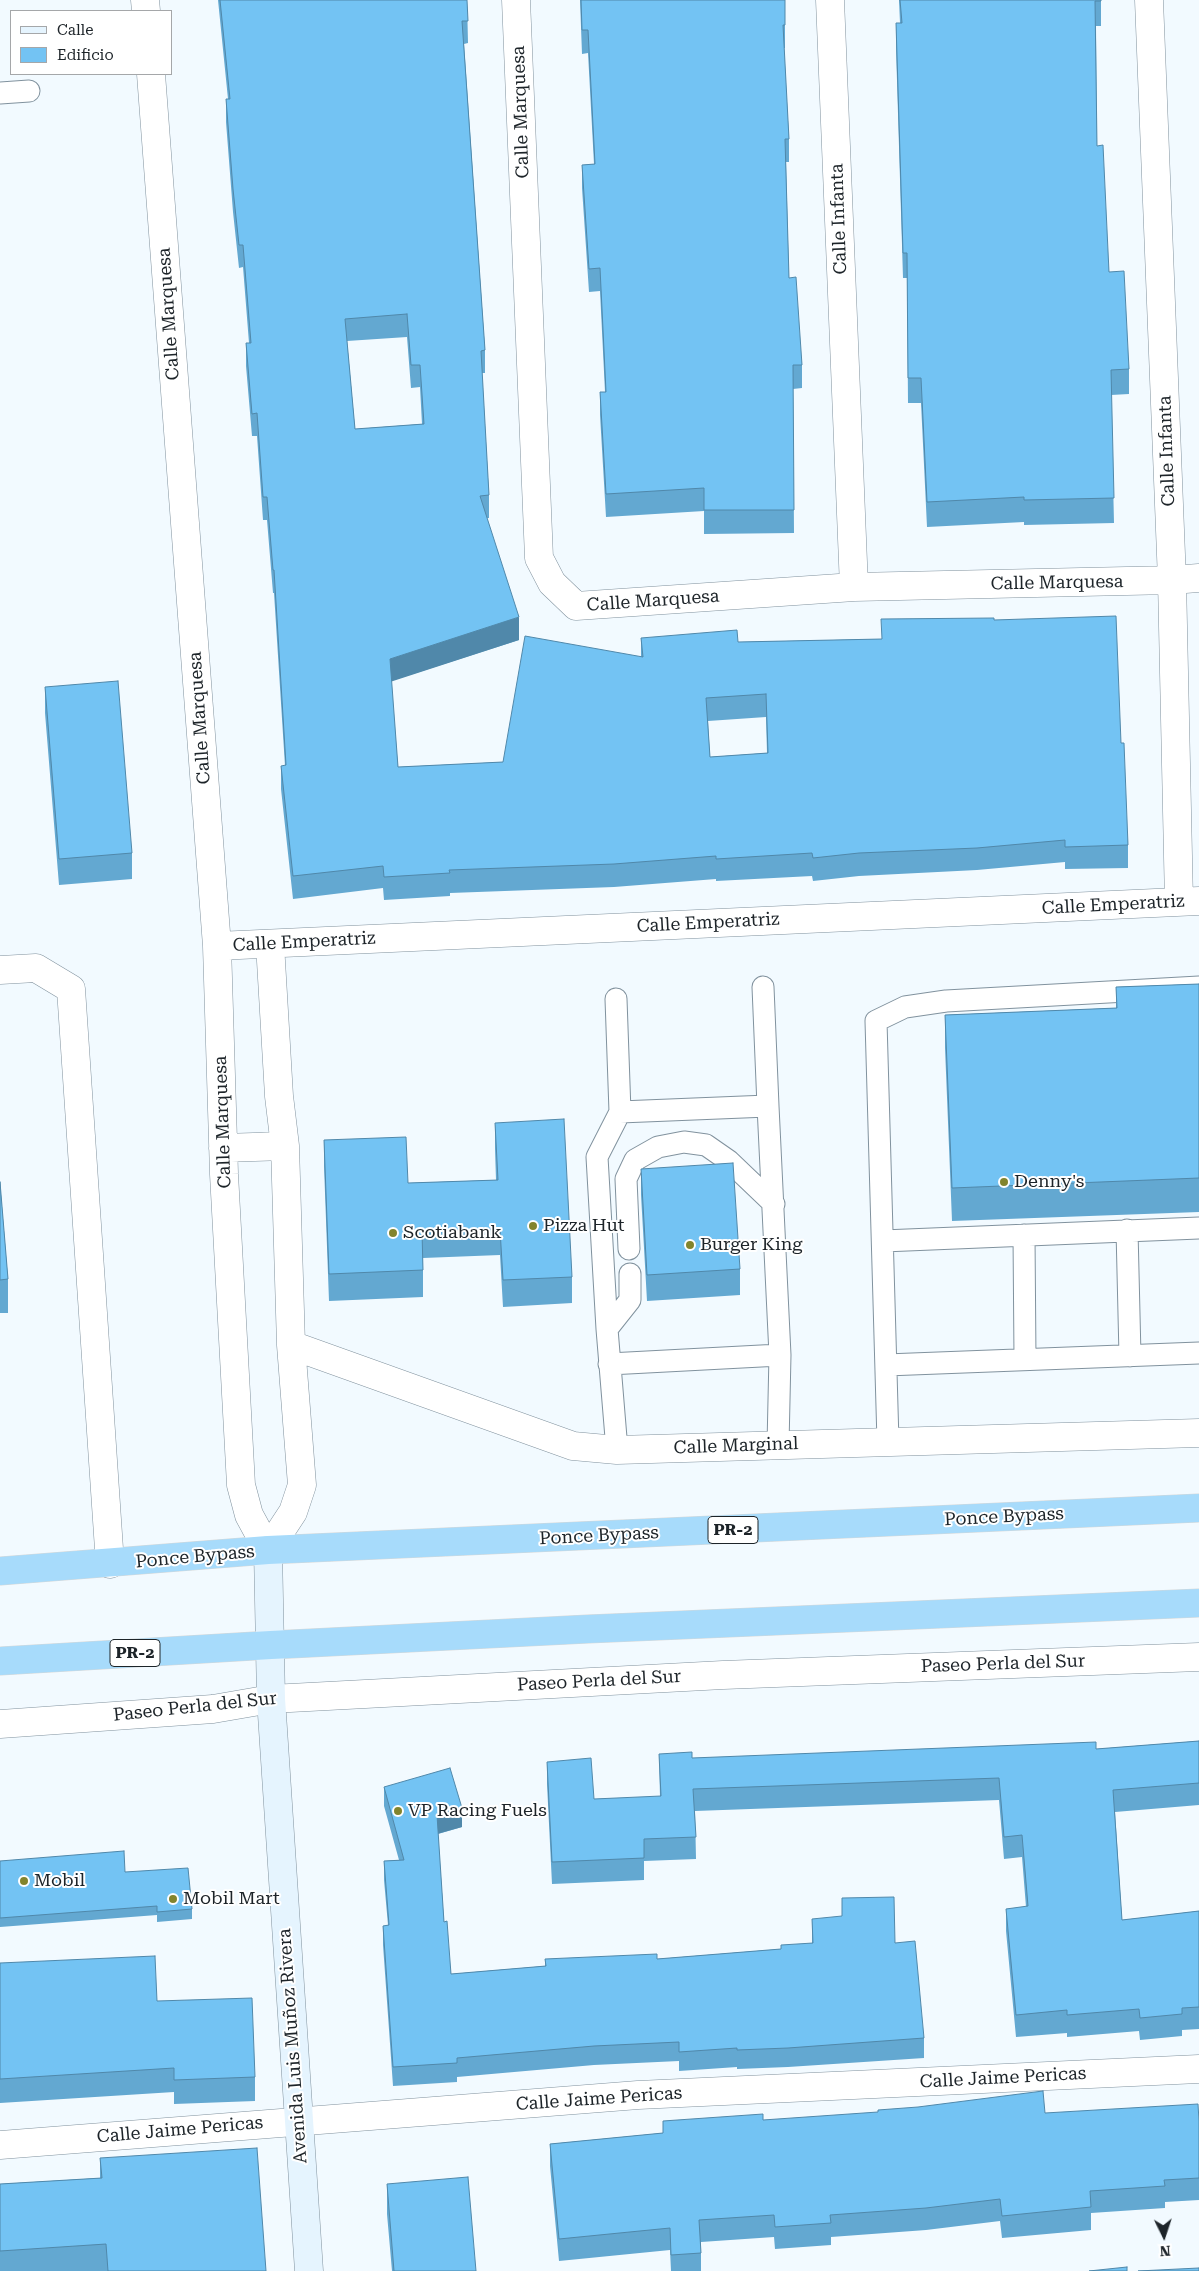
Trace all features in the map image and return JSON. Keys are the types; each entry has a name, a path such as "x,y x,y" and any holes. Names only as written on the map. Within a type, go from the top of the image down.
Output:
{"highway":[{"path":"1130,1510 1199,1496"},
{"name":"Ponce Bypass","path":"0,1571 110,1564 268,1550 1199,1508"},
{"name":"PR-2","path":"0,1661 271,1645 1199,1603"}],"street":[{"name":"Calle Marquesa","path":"516,0 539,558 552,583 576,606 854,587 1199,578"},
{"name":"Calle Infanta","path":"830,0 854,587"},
{"name":"Calle Infanta","path":"1149,0 1172,580 1189,901"},
{"name":"Calle Marquesa","path":"151,75 217,946 223,1148 241,1485 249,1515 268,1550"},
{"name":"Calle Emperatriz","path":"217,946 1189,901"},
{"path":"268,1550 293,1512 302,1485 291,1345 285,1146 279,1096 270,944"},
{"path":"0,970 36,968 71,989 110,1564"},
{"path":"223,1148 285,1146"},
{"name":"Calle Marginal","path":"291,1345 573,1446 617,1450 1199,1433"},
{"name":"Avenida Luis Muñoz Rivera","path":"268,1550 271,1699 309,2271"},
{"name":"Paseo Perla del Sur","path":"0,1724 213,1709 271,1699 723,1675 1199,1657"},
{"name":"Calle Jaime Pericas","path":"0,2145 638,2095 1199,2069"}],"lane":[{"path":"0,93 29,91"},
{"path":"763,987 780,1355 778,1445"},
{"path":"888,1442 876,1021 906,1008 946,1001 1199,987"},
{"path":"616,999 620,1112 597,1157 607,1329 617,1450"},
{"path":"620,1112 768,1106"},
{"path":"629,1249 626,1179 635,1160 658,1147 684,1142 706,1145 729,1160 774,1204"},
{"path":"882,1241 1199,1228"},
{"path":"1127,1230 1130,1356"},
{"path":"1024,1235 1025,1359"},
{"path":"607,1329 630,1300 630,1274"},
{"path":"886,1365 1199,1353"},
{"path":"610,1364 780,1355"}],"building":[{"path":"220,0 467,0 468,21 462,21 485,350 481,351 489,495 480,496 519,617 390,659 398,767 503,762 525,636 643,657 641,638 737,630 738,642 882,639 881,619 994,618 994,620 1116,616 1121,743 1124,743 1128,845 1065,847 1065,840 977,848 859,853 813,858 812,853 716,859 716,856 614,864 449,870 450,873 384,877 383,866 293,876 281,766 286,765 274,570 267,497 263,497 257,413 252,414 246,343 251,343 243,245 239,245 226,99 230,99","holes":["407,314 411,365 420,365 424,424 355,429 345,319","766,694 768,753 710,757 706,698"]},
{"path":"581,0 785,0 785,25 783,25 789,139 785,139 789,278 796,277 802,365 793,365 794,510 704,510 704,488 606,494 600,392 606,392 600,268 589,269 582,165 595,164 588,30 582,30"},
{"path":"900,0 1101,0 1095,1 1097,146 1103,145 1109,272 1124,271 1129,369 1111,370 1114,498 1024,500 1024,497 927,502 921,378 908,378 907,253 903,253 896,23 902,23"},
{"path":"118,681 132,853 59,859 45,687"},
{"path":"1199,984 1199,1178 952,1188 945,1015 1117,1008 1116,987"},
{"path":"564,1119 572,1277 503,1280 500,1229 422,1232 423,1270 329,1274 324,1140 406,1137 408,1183 498,1180 495,1123"},
{"name":"Burger King","path":"733,1163 740,1269 647,1275 641,1169"},
{"path":"0,1182 8,1279 0,1280"},
{"path":"1199,1741 1199,1783 1113,1790 1122,1920 1199,1911 1199,2007 1182,2008 1182,2014 1140,2018 1139,2009 1067,2015 1067,2010 1016,2015 1006,1909 1028,1906 1022,1835 1004,1837 999,1778 693,1789 696,1837 644,1839 644,1858 552,1862 547,1762 591,1758 594,1799 661,1796 659,1754 692,1752 692,1758 1096,1742 1096,1749"},
{"path":"450,1768 462,1808 437,1815 444,1922 447,1921 451,1974 546,1966 545,1959 657,1954 657,1959 781,1949 781,1945 813,1943 812,1919 842,1916 842,1898 894,1897 895,1943 915,1941 924,2038 788,2048 737,2050 737,2048 679,2052 679,2042 594,2046 457,2058 457,2063 393,2067 383,1926 389,1925 384,1861 404,1860 384,1787"},
{"path":"124,1851 125,1872 188,1868 192,1909 157,1912 157,1906 0,1918 0,1861"},
{"path":"155,1956 157,2001 252,1998 255,2077 174,2080 174,2068 0,2079 0,1963"},
{"path":"1043,2091 1045,2113 1198,2104 1199,2178 1164,2180 1165,2186 1090,2191 1091,2207 1002,2216 1000,2199 926,2208 830,2215 831,2223 775,2227 774,2215 699,2220 701,2253 671,2255 670,2228 559,2239 550,2144 663,2133 663,2121 763,2114 763,2120 878,2112 878,2110 918,2107"},
{"path":"257,2148 266,2271 108,2271 106,2244 0,2251 0,2184 102,2178 100,2158"},
{"path":"468,2177 476,2271 394,2271 387,2184"},
{"path":"1127,2267 1127,2271 1089,2271"},
{"path":"1199,2268 1199,2271 1138,2271"}],"place":[{"name":"Denny's","path":"1004,1182"},
{"name":"Pizza Hut","path":"533,1226"},
{"name":"Scotiabank","path":"393,1233"},
{"name":"Burger King","path":"690,1245"},
{"name":"VP Racing Fuels","path":"398,1811"},
{"name":"Mobil","path":"24,1881"},
{"name":"Mobil Mart","path":"173,1899"}]}
